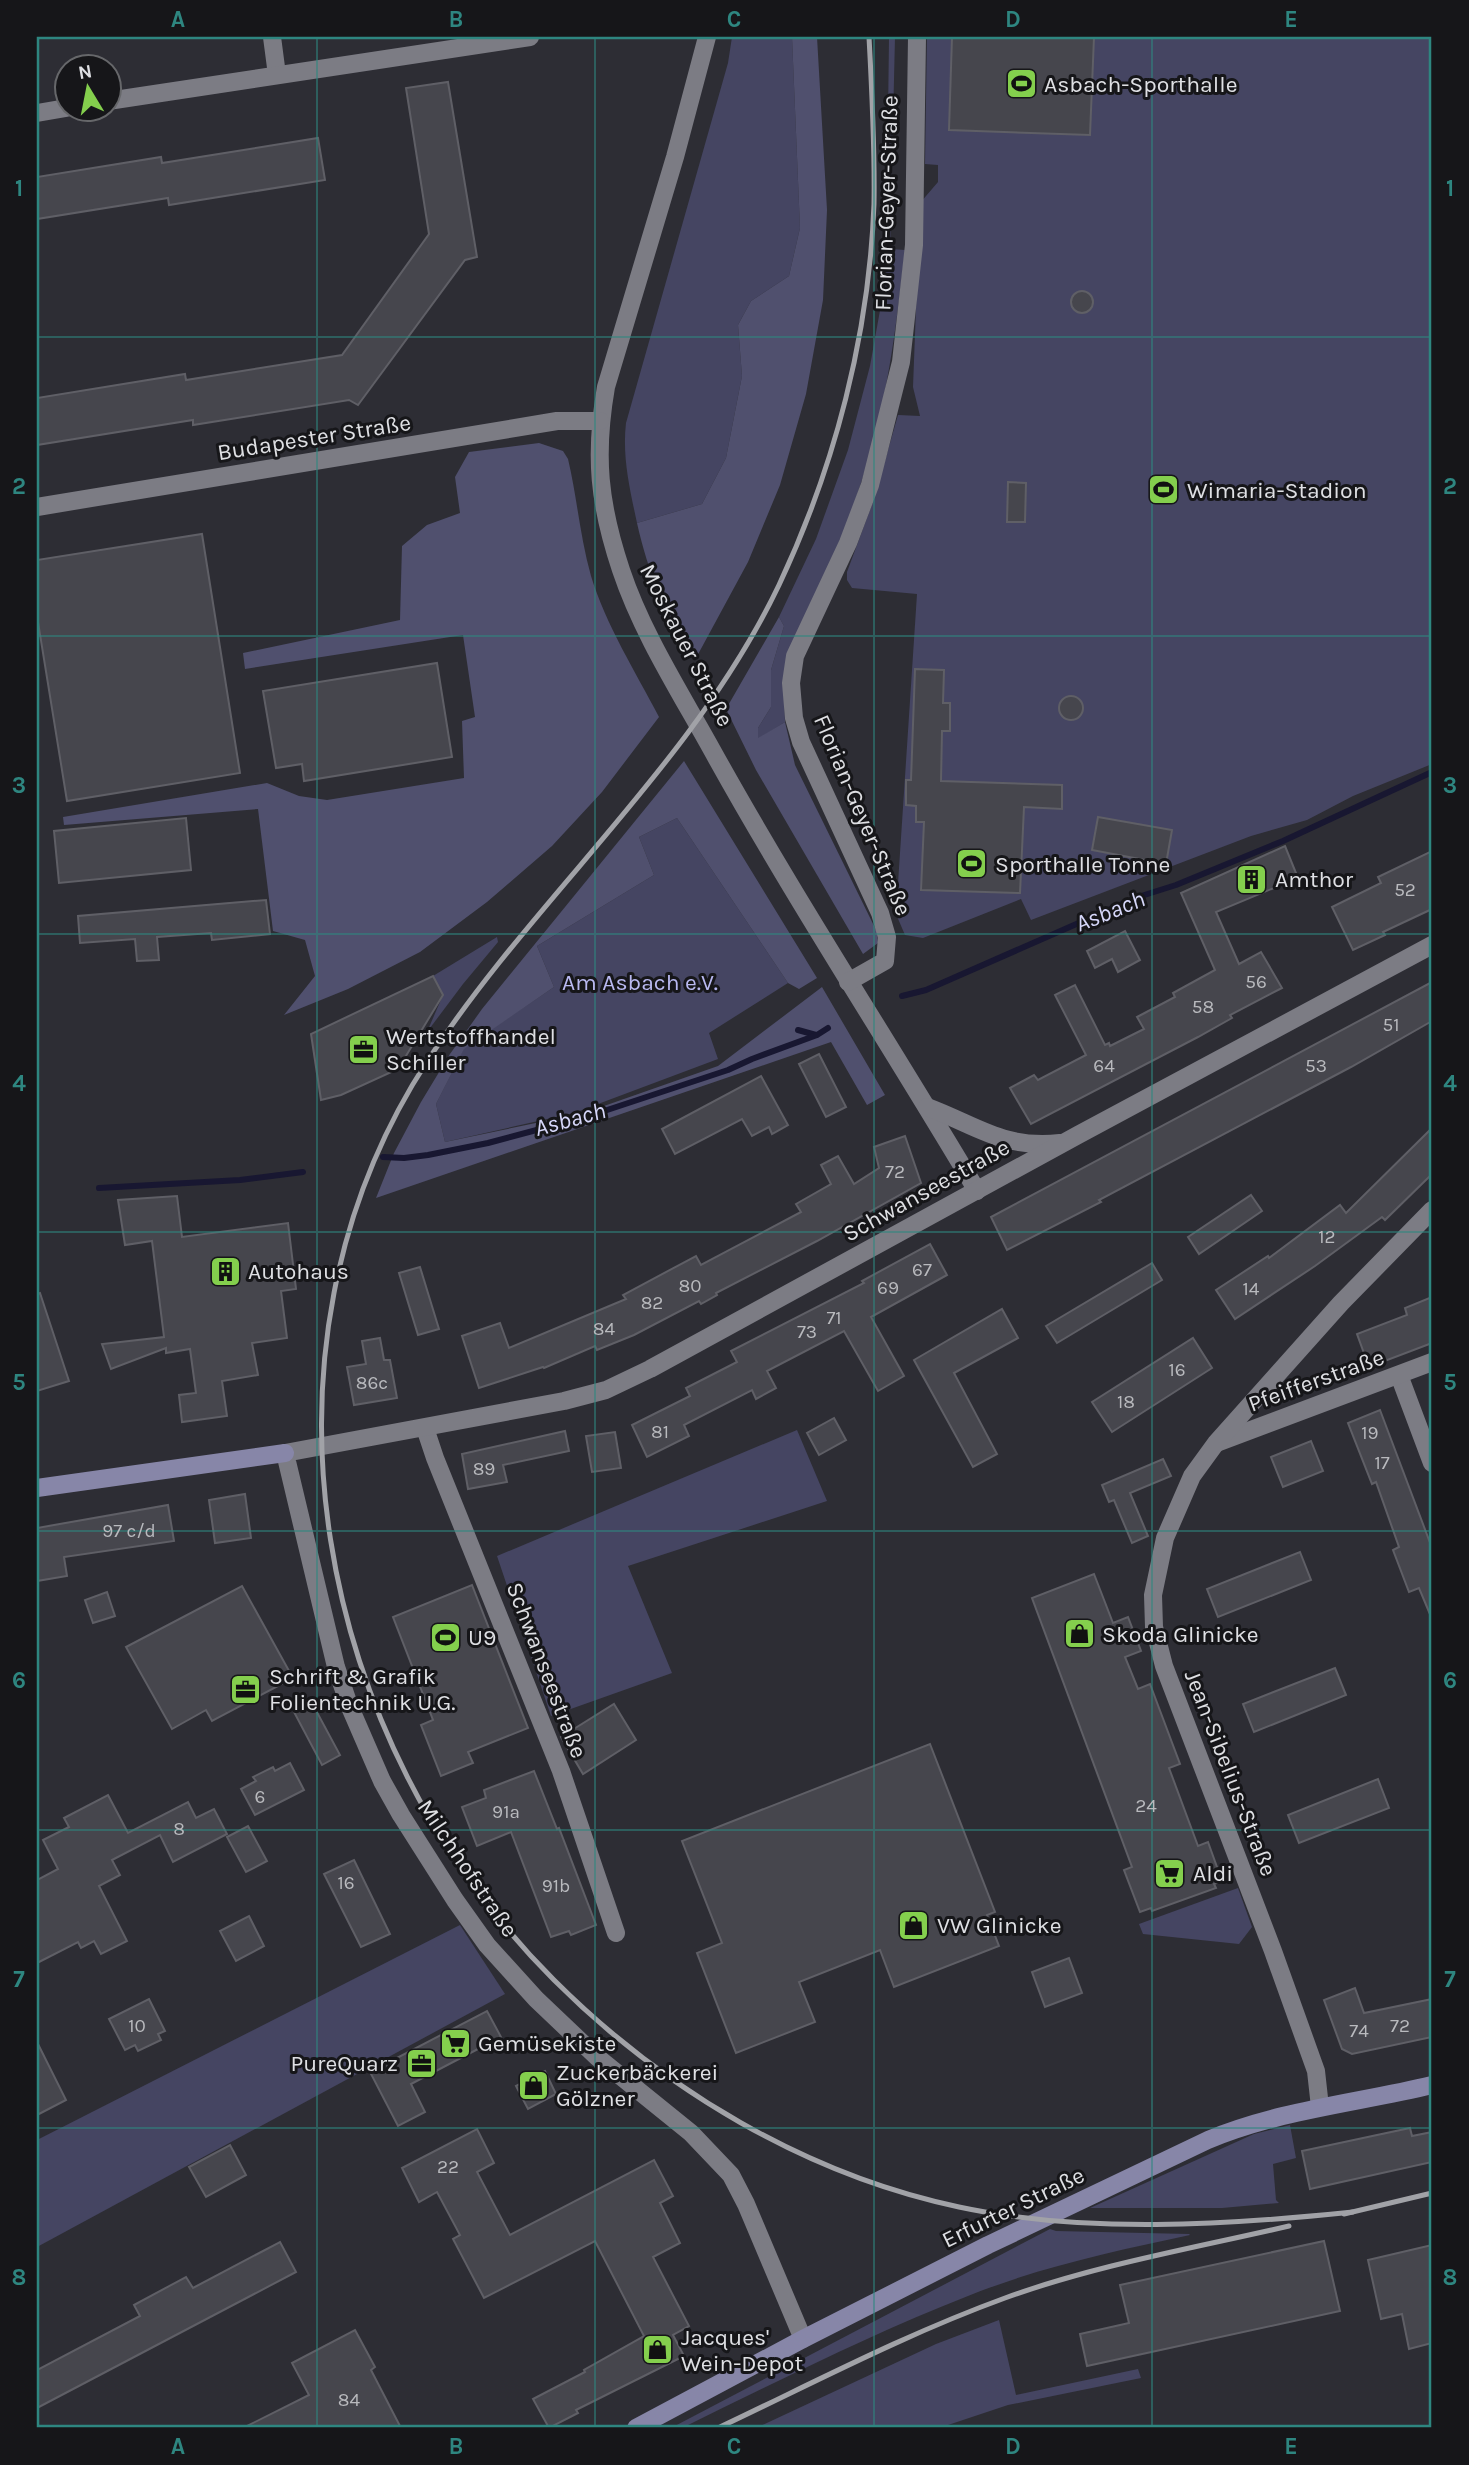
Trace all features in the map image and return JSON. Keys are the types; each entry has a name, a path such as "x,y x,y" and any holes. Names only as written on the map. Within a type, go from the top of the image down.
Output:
{"street":[{"path":"272,37 277,75"},
{"path":"122,99 530,37"},
{"name":"Moskauer Straße","path":"707,37 675,157 606,387 600,421 598,468 612,540 642,621 732,786 848,982 928,1107 977,1191"},
{"name":"Florian-Geyer-Straße","path":"848,982 886,961 887,937 880,913 801,742 794,718 791,683 795,656 848,543 870,485 901,362 914,245 917,37"},
{"name":"Budapester Straße","path":"37,507 557,421 600,421"},
{"name":"Schwanseestraße","path":"37,1488 285,1453 564,1401 606,1390 650,1369 1064,1142 1432,945"},
{"path":"928,1107 1000,1139 1041,1145 1064,1142"},
{"name":"Jean-Sibelius-Straße","path":"1320,2107 1316,2071 1164,1666 1154,1627 1153,1595 1165,1538 1192,1476 1216,1443 1341,1303 1432,1210"},
{"name":"Pfeifferstraße","path":"1216,1443 1432,1362"},
{"path":"1399,1375 1432,1463"},
{"name":"Schwanseestraße","path":"425,1428 561,1771 616,1933"},
{"name":"Milchhofstraße","path":"285,1453 336,1667 382,1781 401,1815 487,1945 536,1999 597,2057 691,2133 731,2175 803,2339"},
{"name":"Erfurter Straße","path":"636,2428 803,2339 999,2240 1208,2140 1256,2122 1432,2085"}],"green space":[{"path":"732,37 792,37 800,228 789,276 751,301 738,325 742,376 726,458 702,504 637,523 626,461 626,423 728,63"},
{"path":"889,37 895,37 890,249 905,250 884,395 871,452 853,507 784,690 785,722 758,739 758,728 771,707 771,670 784,626 779,617 816,539 848,450 870,366 886,277"},
{"name":"Wimaria-Stadion","path":"927,37 1432,37 1432,764 1353,796 1307,820 1251,836 1031,920 1021,899 923,938 905,935 896,914 917,594 852,588 847,580 847,572 874,499 898,415 920,416 913,387 920,203 938,182 938,165 925,164"},
{"name":"Am Asbach e.V.","path":"677,818 788,983 709,1033 718,1059 574,1113 445,1142 436,1104 464,1048 554,987 537,946 654,875 639,837"},
{"path":"497,937 498,942 427,1032 443,995 433,976"},
{"path":"797,1430 827,1501 628,1566 672,1673 551,1716 497,1556"},
{"path":"1238,1888 1252,1927 1239,1944 1143,1934 1139,1924"},
{"path":"460,1925 505,1994 37,2247 37,2140"},
{"path":"1290,2125 1296,2158 1273,2164 1276,2200 1279,2203 1222,2208 1090,2208 1254,2134"},
{"path":"1050,2229 1190,2235 1078,2261 995,2286 860,2342 682,2428 671,2428"},
{"path":"999,2320 1016,2395 1138,2369 1141,2378 1008,2405 939,2428 756,2428 936,2344"}],"shaded area":[{"path":"792,37 817,37 827,210 823,300 806,394 780,485 748,562 696,658 659,594 637,523 702,504 726,458 742,376 738,325 751,301 789,276 800,228"},
{"path":"539,443 563,451 568,459 584,547 597,594 659,717 602,792 552,846 487,902 420,952 348,989 284,1015 315,976 305,940 273,931 258,809 64,825 63,817 267,783 299,796 327,800 464,778 462,721 475,717 463,635 245,669 243,653 400,620 402,546 427,525 460,513 455,477 469,452"},
{"path":"779,617 784,626 771,670 771,707 758,728 758,738 785,722 795,765 877,932 878,943 863,954 756,770 726,709"},
{"path":"684,761 817,978 799,989 788,983 677,818 639,837 654,875 537,946 554,987 464,1049 436,1104 445,1142 584,1113 718,1066 822,987 885,1095 867,1105 831,1042 376,1198 394,1153 450,1054 482,1009"}],"building":[{"name":"Asbach-Sporthalle","path":"952,37 1094,37 1090,135 949,130"},
{"path":"448,82 477,257 465,260 358,405 349,400 193,425 193,420 37,445 37,398 185,374 186,380 342,355 429,234 406,88"},
{"path":"318,138 325,180 169,205 168,198 37,219 37,177 161,157 162,163"},
{"path":"1082,291 1090,294 1093,302 1090,310 1082,313 1074,310 1071,302 1074,294"},
{"path":"1008,482 1026,483 1025,522 1007,522"},
{"path":"202,534 240,773 67,801 37,616 37,560"},
{"path":"437,663 452,757 304,781 302,764 276,768 263,691"},
{"path":"915,669 944,670 943,703 950,703 950,731 942,731 941,781 1062,785 1062,809 1024,807 1020,893 921,890 924,822 916,822 916,806 906,805 906,780 911,780"},
{"path":"1071,696 1079,700 1083,708 1079,716 1071,720 1063,716 1059,708 1063,700"},
{"path":"1098,817 1172,830 1166,864 1092,850"},
{"path":"186,818 191,870 59,883 54,831"},
{"path":"1285,846 1298,878 1216,912 1239,964 1261,952 1282,988 1230,1015 1232,1018 1198,1037 1031,1124 1010,1088 1034,1075 1038,1080 1086,1055 1055,995 1075,985 1105,1045 1109,1043 1110,1046 1144,1029 1137,1017 1175,997 1173,993 1215,970 1181,893"},
{"path":"1432,851 1432,909 1383,932 1385,935 1353,950 1332,907 1381,883 1378,877"},
{"path":"266,900 270,934 212,940 211,933 157,937 159,960 137,961 135,939 80,943 78,916"},
{"path":"1125,931 1140,960 1118,972 1112,959 1095,968 1087,951"},
{"path":"433,976 443,995 398,1069 341,1095 321,1100 311,1034"},
{"path":"1432,982 1432,1021 1351,1067 1099,1200 1101,1202 1007,1250 991,1217"},
{"path":"819,1054 846,1107 826,1117 799,1064"},
{"path":"761,1076 788,1125 772,1134 769,1127 752,1136 742,1119 675,1154 662,1129"},
{"path":"1432,1128 1432,1174 1385,1220 1382,1217 1235,1319 1216,1290 1268,1256 1269,1258 1340,1205 1346,1213"},
{"path":"905,1136 921,1183 716,1293 717,1295 701,1304 699,1301 634,1335 597,1350 595,1346 544,1368 479,1388 462,1336 500,1323 509,1348 626,1299 623,1295 696,1256 701,1265 801,1212 796,1204 831,1184 821,1165 838,1156 854,1184 879,1168 874,1147"},
{"path":"1251,1195 1262,1211 1199,1254 1188,1237"},
{"path":"177,1196 182,1237 288,1223 296,1289 281,1291 287,1338 252,1343 258,1375 222,1381 227,1416 182,1422 179,1395 196,1393 190,1349 166,1353 166,1348 111,1369 102,1344 164,1337 152,1241 125,1245 118,1200"},
{"path":"930,1244 947,1275 871,1317 904,1376 878,1391 844,1331 767,1371 776,1388 756,1399 752,1390 684,1425 689,1436 647,1457 632,1425 690,1396 686,1388 737,1362 731,1351 864,1283 862,1281"},
{"path":"1152,1263 1162,1280 1057,1343 1046,1326"},
{"path":"420,1267 439,1329 418,1335 399,1273"},
{"path":"40,1293 69,1381 37,1391 37,1294"},
{"path":"1432,1297 1432,1343 1369,1367 1357,1334 1407,1315 1405,1308"},
{"path":"1002,1309 1018,1338 954,1373 997,1454 973,1467 914,1360"},
{"path":"380,1338 384,1360 390,1360 397,1398 354,1405 347,1367 366,1364 362,1341"},
{"path":"1193,1338 1212,1368 1112,1432 1092,1402"},
{"path":"1380,1410 1432,1548 1432,1619 1419,1588 1409,1592 1393,1550 1399,1547 1376,1482 1372,1484 1348,1423"},
{"path":"834,1418 846,1440 819,1455 807,1433"},
{"path":"565,1431 569,1451 503,1465 507,1482 468,1489 462,1454"},
{"path":"615,1432 621,1468 592,1472 586,1436"},
{"path":"1311,1441 1323,1471 1283,1487 1271,1457"},
{"path":"1163,1459 1171,1476 1130,1493 1148,1536 1132,1543 1114,1500 1109,1502 1102,1485"},
{"path":"245,1494 251,1538 215,1543 209,1500"},
{"path":"168,1505 174,1541 64,1557 67,1576 37,1581 37,1528"},
{"path":"1300,1552 1311,1580 1218,1617 1207,1589"},
{"path":"1094,1574 1113,1623 1128,1617 1141,1651 1125,1657 1138,1689 1150,1684 1180,1764 1169,1768 1198,1846 1208,1842 1222,1881 1214,1884 1216,1888 1152,1911 1151,1908 1140,1912 1124,1870 1132,1867 1032,1598"},
{"path":"472,1585 528,1728 468,1752 473,1763 441,1776 421,1725 433,1720 393,1617"},
{"path":"242,1586 293,1678 212,1721 206,1710 172,1729 126,1647"},
{"path":"107,1592 115,1616 93,1623 85,1600"},
{"path":"1335,1668 1346,1695 1254,1732 1243,1704"},
{"path":"312,1703 340,1755 322,1765 294,1712"},
{"path":"614,1704 636,1740 583,1774 561,1737"},
{"path":"930,1744 995,1912 987,1915 999,1946 894,1987 880,1950 799,1982 815,2022 736,2053 697,1953 722,1943 682,1841"},
{"path":"290,1763 304,1790 255,1815 241,1789 256,1781 253,1777 273,1767 275,1771"},
{"path":"534,1771 596,1925 571,1935 569,1931 551,1937 511,1832 477,1846 462,1807 486,1798 484,1790"},
{"path":"1378,1779 1389,1808 1299,1843 1288,1815"},
{"path":"108,1795 128,1833 188,1802 196,1818 214,1809 227,1834 173,1862 160,1835 112,1860 120,1875 99,1886 127,1941 101,1954 94,1941 81,1948 78,1942 37,1963 37,1880 58,1869 43,1840 69,1827 64,1818"},
{"path":"248,1826 267,1861 246,1872 227,1837"},
{"path":"354,1860 390,1934 361,1947 324,1874"},
{"path":"249,1916 264,1946 236,1961 220,1931"},
{"path":"1069,1958 1082,1993 1045,2007 1032,1972"},
{"path":"1355,1988 1364,2013 1432,1999 1432,2037 1352,2054 1342,2049 1324,2000"},
{"path":"149,1999 165,2031 158,2034 161,2040 138,2051 135,2045 125,2050 109,2019"},
{"path":"487,2011 501,2037 411,2084 425,2112 398,2126 370,2072"},
{"path":"37,2042 66,2100 37,2115"},
{"path":"545,2071 556,2094 528,2109 516,2086"},
{"path":"1410,2128 1412,2136 1432,2132 1432,2162 1310,2189 1302,2151"},
{"path":"477,2129 494,2163 477,2172 510,2235 654,2160 673,2196 660,2203 680,2243 653,2257 689,2326 673,2335 684,2356 576,2410 578,2413 549,2428 533,2399 585,2372 584,2370 644,2336 595,2241 484,2298 453,2239 460,2235 437,2192 419,2202 402,2168"},
{"path":"230,2145 246,2175 206,2197 189,2167"},
{"path":"1324,2241 1340,2311 1087,2366 1080,2334 1129,2323 1120,2285"},
{"path":"280,2242 296,2272 37,2408 37,2370 140,2316 134,2305 186,2277 193,2288"},
{"path":"1432,2245 1432,2343 1409,2349 1402,2314 1381,2319 1368,2260"},
{"path":"355,2330 375,2367 371,2370 401,2428 243,2428 309,2395 292,2363"}],"waterway":[{"name":"Asbach","path":"902,996 926,990 1138,897 1176,885 1283,841 1432,772"},
{"name":"Asbach","path":"383,1157 428,1155 488,1143 589,1116 728,1070 817,1035 828,1028"},
{"path":"798,1030 816,1035"},
{"name":"Asbach","path":"99,1188 240,1180 303,1172"}],"railway":[{"path":"869,37 874,162 871,253 857,351 846,399 817,494 779,585 744,650 659,771 516,941 471,1000 428,1060 369,1173 334,1293 322,1416 330,1540 359,1661 407,1777 472,1884 554,1980 597,2020 690,2092 741,2123 847,2174 902,2193 1007,2216 1106,2224 1156,2224 1353,2212"},
{"path":"1344,2214 1432,2193"},
{"path":"718,2428 896,2343 1005,2298 1074,2276 1289,2226"}],"place":[{"name":"Asbach-Sporthalle","path":"1021,84"},
{"name":"Wimaria-Stadion","path":"1164,490"},
{"name":"Sporthalle Tonne","path":"972,864"},
{"name":"Amthor","path":"1252,879"},
{"name":"Wertstoffhandel Schiller","path":"363,1049"},
{"name":"Autohaus","path":"225,1271"},
{"name":"Skoda Glinicke","path":"1079,1634"},
{"name":"U9","path":"445,1637"},
{"name":"Schrift & Grafik Folientechnik U.G.","path":"246,1689"},
{"name":"Aldi","path":"1170,1873"},
{"name":"VW Glinicke","path":"914,1925"},
{"name":"Gemüsekiste","path":"455,2043"},
{"name":"PureQuarz","path":"421,2063"},
{"name":"Zuckerbäckerei Gölzner","path":"533,2085"},
{"name":"Jacques' Wein-Depot","path":"658,2350"}]}
